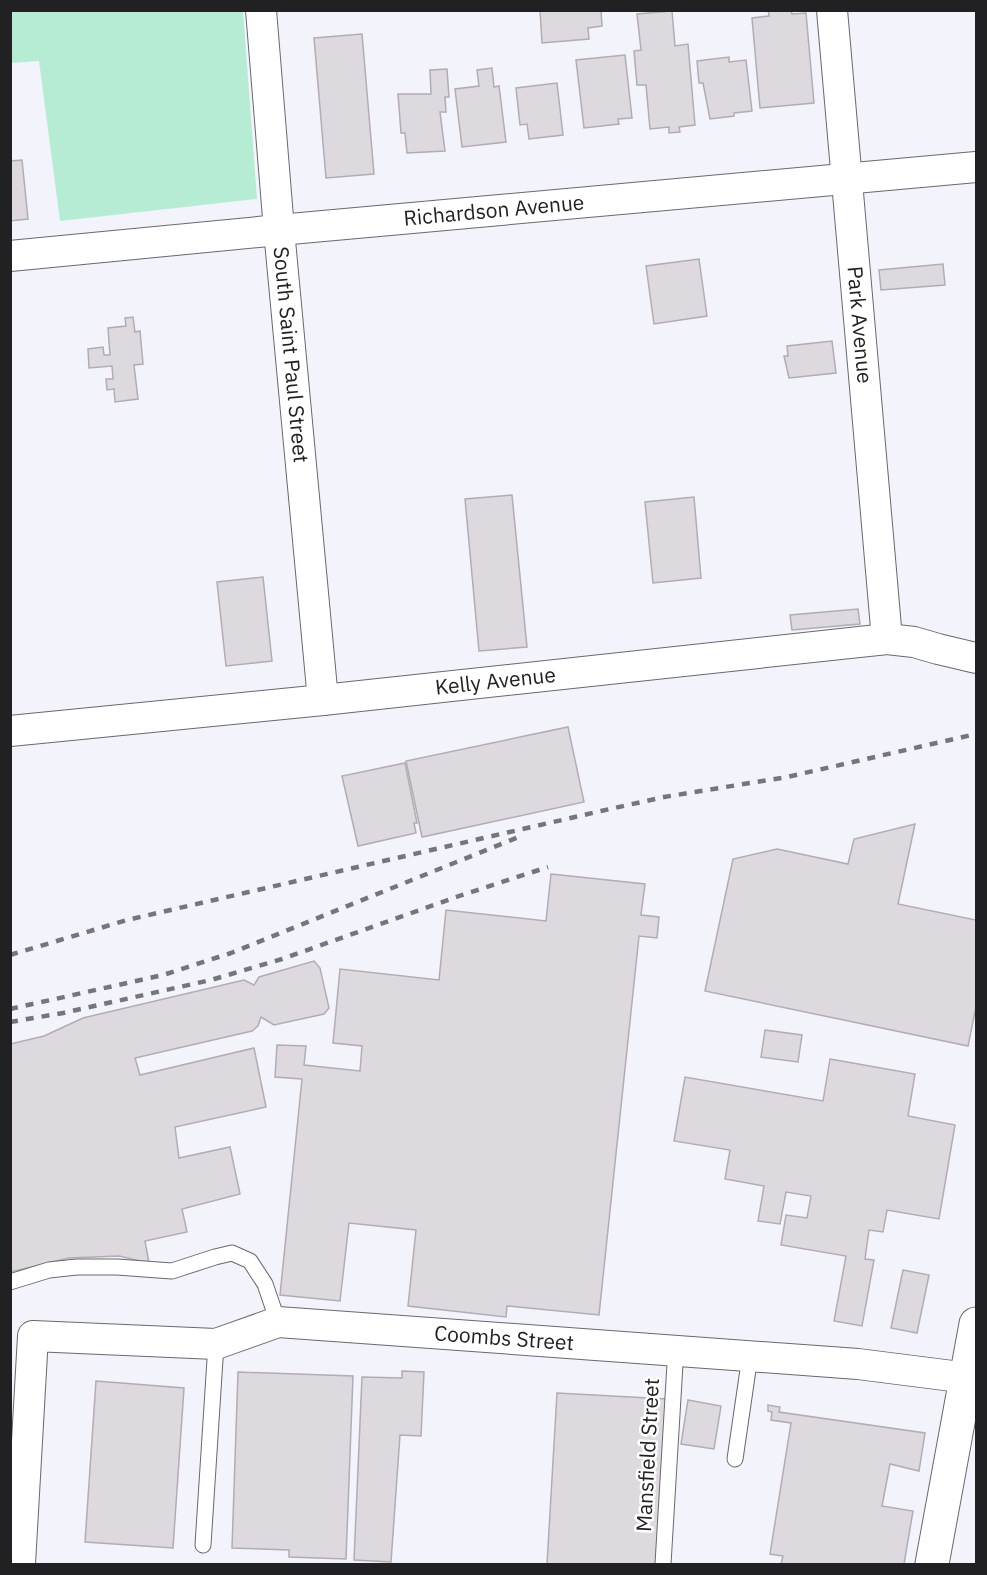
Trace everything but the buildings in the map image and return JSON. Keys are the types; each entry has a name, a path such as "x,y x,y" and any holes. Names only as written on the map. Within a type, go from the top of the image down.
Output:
{"street":[{"name":"South Saint Paul Street","path":"261,10 323,700"},
{"name":"Park Avenue","path":"832,10 887,639"},
{"name":"Richardson Avenue","path":"10,256 976,167"},
{"name":"Kelly Avenue","path":"10,730 323,700 887,639 914,642 976,658"},
{"name":"Coombs Street","path":"17,1493 33,1336 216,1344 278,1322 858,1364 972,1378"},
{"path":"932,1564 972,1378 976,1324"},
{"path":"17,1493 20,1564"}],"lane":[{"path":"10,1282 49,1270 77,1267 172,1271 232,1253 250,1262 265,1284 278,1322"},
{"path":"203,1545 216,1344"},
{"name":"Mansfield Street","path":"663,1564 675,1364 669,1350"},
{"path":"735,1459 750,1356"}],"green space":[{"path":"11,10 243,11 257,199 60,221 39,61 11,63"}],"railway":[{"path":"10,955 127,920 601,811 664,797 787,777 976,734"},
{"path":"10,1009 163,975 231,953 521,836"},
{"path":"10,1022 63,1013 211,980 282,959 548,867"}]}
